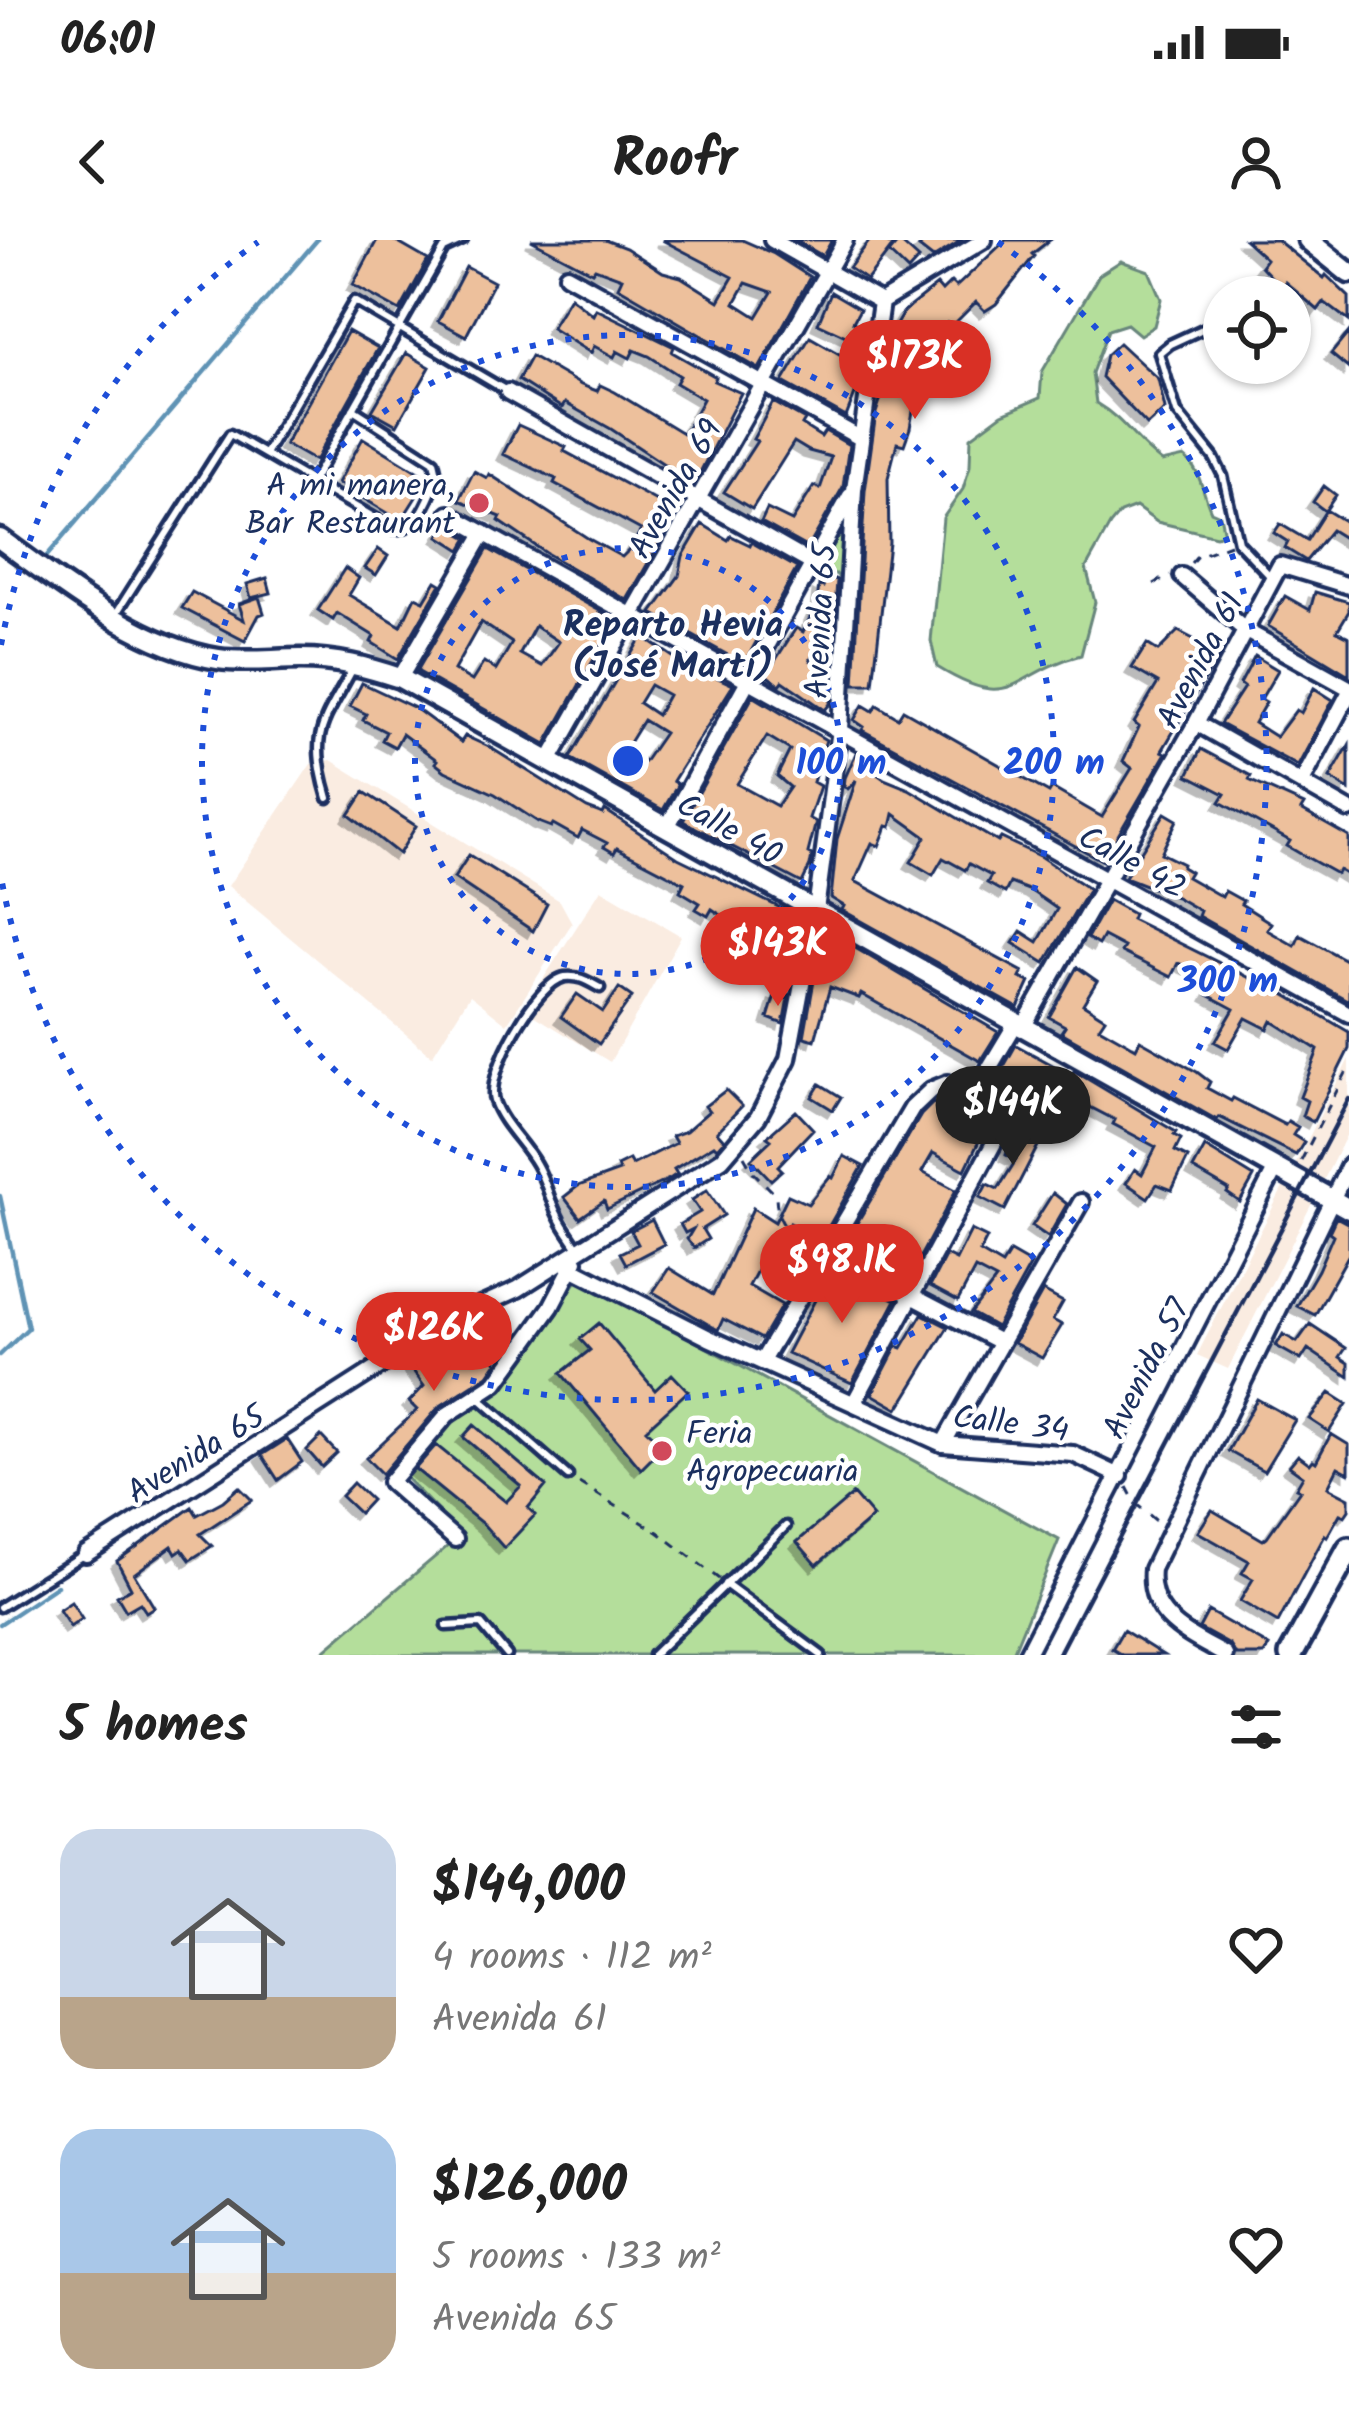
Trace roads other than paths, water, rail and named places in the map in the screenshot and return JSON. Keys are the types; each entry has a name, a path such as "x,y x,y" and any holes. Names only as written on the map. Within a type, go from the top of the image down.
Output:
{"main road":[{"path":"1308,240 1349,273"},
{"name":"Calle 40","path":"0,539 69,590 185,652 219,659 356,663 400,678 1340,1204"},
{"path":"1291,1655 1340,1586 1349,1549"}],"street":[{"path":"772,240 881,302 984,240"},
{"name":"Avenida 69","path":"549,760 845,240"},
{"path":"567,275 860,438"},
{"name":"Avenida 65","path":"86,1554 460,1316 518,1289 722,1159 758,1117 788,1059 815,910 840,729 854,490 881,302"},
{"path":"508,392 811,563"},
{"path":"667,827 854,490"},
{"name":"Calle 42","path":"448,514 1349,1013"},
{"path":"400,678 484,533"},
{"path":"1276,572 1349,586"},
{"name":"Avenida 61","path":"968,1094 1019,1027 1109,878 1276,572"},
{"path":"1182,576 1246,632 1349,691 1302,782"},
{"path":"1196,723 1349,810"},
{"path":"762,1361 912,1108 931,1090 948,1083 968,1094 991,1125 995,1141 854,1403"},
{"path":"1225,1655 1165,1616 1150,1588 1153,1569 1340,1204 1349,1166"},
{"name":"Avenida 57","path":"1026,1655 1284,1173"},
{"path":"944,1444 1081,1202"},
{"name":"Avenida 65","path":"454,1539 390,1482 448,1415 496,1383 550,1307 580,1251"},
{"path":"826,1255 915,1295 1000,1342"},
{"name":"Calle 34","path":"571,1268 944,1444 1073,1454 1122,1473"}],"lane":[{"path":"312,482 444,249 464,240"},
{"path":"264,454 354,301 508,392"},
{"path":"1203,329 1160,353 1177,412 1223,476 1238,542 1276,572"},
{"path":"115,616 230,434 394,529 414,525 438,478 434,461 353,409"},
{"path":"328,798 317,736 356,663"},
{"path":"580,1251 555,1212 536,1163 492,1093 495,1071 545,987 561,977 573,977 601,988"},
{"path":"478,1397 568,1476"},
{"path":"653,1655 786,1526"},
{"path":"0,1607 86,1554"},
{"path":"725,1584 821,1655"},
{"path":"446,1626 482,1624 507,1655"}],"waterway":[{"path":"46,557 317,240"},
{"path":"0,1196 28,1328 0,1355"},
{"path":"0,1624 57,1586"}],"railway":[{"path":"1058,1655 1349,1099"}],"place":[{"name":"A mi manera, Bar Restaurant","path":"479,503"},
{"name":"Feria Agropecuaria","path":"662,1451"}],"district":[{"name":"Reparto Hevia (José Martí)","path":"673,644"}]}
